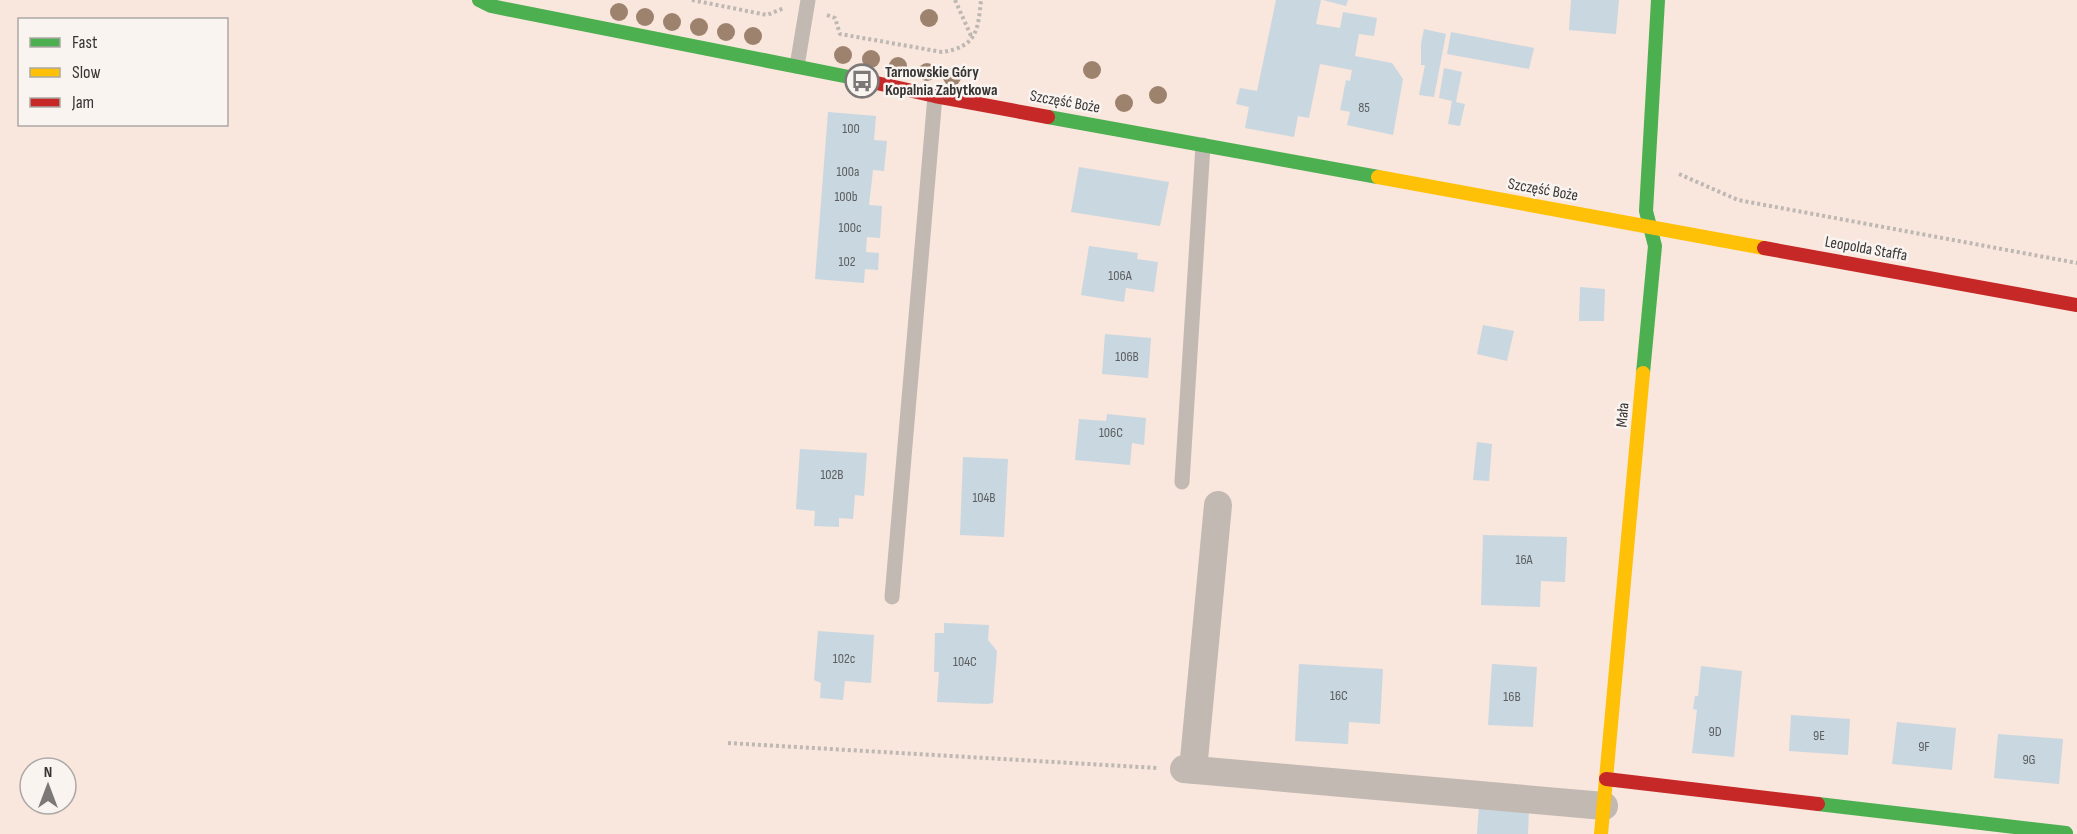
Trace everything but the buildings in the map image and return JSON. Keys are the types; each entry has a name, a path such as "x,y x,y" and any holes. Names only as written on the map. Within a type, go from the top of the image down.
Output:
{"street":[{"name":"Szczęść Boże","path":"479,0 502,9 796,66 935,96 1649,226"},
{"name":"Mała","path":"1604,806 1655,246 1646,211 1658,0"},
{"name":"Leopolda Staffa","path":"1649,226 2077,305"},
{"path":"1218,505 1189,769 1604,806 2066,833"}],"lane":[{"path":"796,66 807,5"},
{"path":"892,597 935,96"},
{"path":"1182,482 1203,145"}],"path":[{"path":"692,0 767,15 784,8 807,5 835,18 840,34 942,52 958,50 972,39 979,24 981,0"},
{"path":"955,0 972,39"},
{"path":"1649,165 1672,171 1738,200 2077,263"},
{"path":"728,743 1189,769"}],"shaded area":[{"path":"0,0 2077,0 2077,834 0,834"}],"traffic: fast":[{"path":"479,0 491,6 854,78"},
{"path":"1643,373 1655,246 1646,211 1658,0"},
{"path":"1048,117 1378,177"},
{"path":"1818,804 2066,833"}],"traffic: slow":[{"path":"1378,177 1764,248"},
{"path":"1601,834 1643,373"}],"traffic: jam":[{"path":"854,78 1048,117"},
{"path":"1764,248 2077,305"},
{"path":"1606,779 1818,804"}],"place":[{"name":"Tarnowskie Góry Kopalnia Zabytkowa","path":"862,81"}]}
